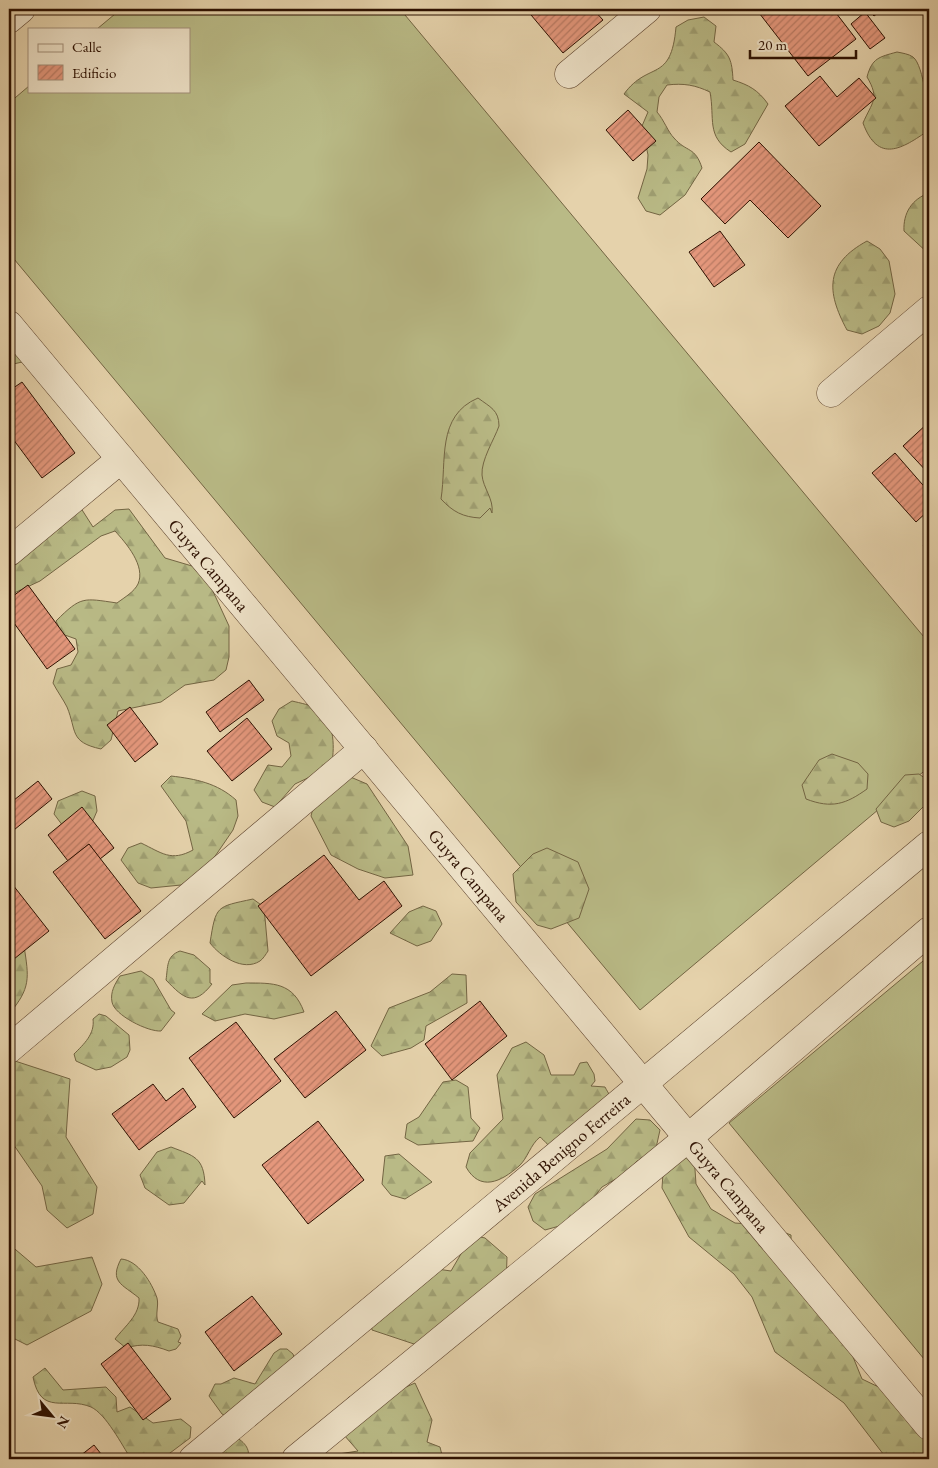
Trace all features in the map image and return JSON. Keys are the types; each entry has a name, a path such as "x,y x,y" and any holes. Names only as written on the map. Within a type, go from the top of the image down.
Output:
{"street":[{"path":"9,20 21,9"},
{"path":"569,74 648,9"},
{"path":"832,393 929,310"},
{"name":"Guyra Campana","path":"9,325 929,1426"},
{"path":"9,552 121,459"},
{"path":"9,1049 364,749"},
{"name":"Avenida Benigno Ferreira","path":"193,1459 929,845"},
{"path":"296,1459 688,1138 929,932"}],"green space":[{"path":"121,9 400,9 929,643 929,767 640,1010 9,253 9,103 28,87 28,92 190,92 190,28 98,28"},
{"path":"704,17 716,26 714,42 724,50 729,58 733,80 753,89 768,104 745,144 731,152 723,146 715,133 710,92 689,85 667,85 659,97 657,112 679,143 696,156 702,168 685,195 660,215 646,211 638,198 647,169 648,155 642,126 648,112 624,94 642,77 664,64 669,57 673,45 676,27 688,20"},
{"path":"897,52 913,57 917,62 923,80 929,130 909,143 891,149 883,148 876,144 869,136 863,123 872,105 874,96 867,77 871,66 877,59"},
{"path":"929,193 929,254 904,231 904,224 907,213 913,203"},
{"path":"867,241 880,249 889,261 895,294 890,313 879,326 862,334 847,330 835,303 833,280 843,259"},
{"path":"9,338 31,360 9,365"},
{"path":"478,398 496,412 499,421 499,426 482,469 492,513 490,508 480,518 459,513 441,499 444,455 449,428 455,416 465,406"},
{"path":"77,502 93,527 115,510 129,509 165,558 192,566 211,587 229,626 229,657 226,670 214,680 185,685 161,702 118,711 111,740 101,749 84,743 79,739 67,707 53,683 57,669 71,665 78,652 76,639 62,634 56,621 77,603 97,600 117,603 129,594 138,584 140,577 134,555 115,531 101,536 40,581 12,594 9,593 9,545"},
{"path":"292,701 306,704 319,710 328,721 333,744 331,767 295,784 275,807 262,802 254,790 268,765 282,767 291,756 289,743 277,736 272,721 279,709"},
{"path":"832,754 858,763 868,774 867,789 852,798 838,803 824,804 806,799 802,785 819,760"},
{"path":"341,773 367,784 408,846 413,875 385,878 358,869 331,855 311,816 318,788"},
{"path":"919,774 929,781 929,801 909,821 894,827 881,822 876,809 905,775"},
{"path":"171,776 198,780 229,794 236,800 238,816 233,830 207,868 181,885 151,888 138,883 121,860 128,848 141,843 172,856 185,854 193,850 186,821 161,786"},
{"path":"82,791 95,796 97,811 91,825 63,826 54,814 58,801"},
{"path":"547,848 578,862 589,889 579,918 551,929 537,925 516,902 513,874 533,854"},
{"path":"253,899 264,907 268,951 261,960 253,964 239,964 220,953 210,943 214,921 216,914 225,906"},
{"path":"423,906 436,911 442,924 431,941 417,946 390,933 409,912"},
{"path":"9,936 24,946 27,982 21,997 9,1014"},
{"path":"180,951 194,955 210,969 210,983 212,984 200,996 189,998 184,996 166,980 170,959 175,953"},
{"path":"929,956 929,1365 729,1123"},
{"path":"141,971 153,979 171,1010 175,1013 161,1031 148,1029 132,1022 114,1007 112,1002 112,991 120,976"},
{"path":"452,974 466,975 467,1003 426,1026 424,1040 411,1048 382,1056 371,1046 389,1008 430,992"},
{"path":"265,983 281,986 294,995 304,1012 274,1019 245,1014 215,1021 202,1014 232,985"},
{"path":"99,1014 106,1016 129,1035 130,1050 127,1057 111,1067 96,1070 76,1061 74,1054 91,1034 93,1019"},
{"path":"526,1042 544,1055 551,1075 574,1075 580,1063 587,1062 594,1074 595,1081 591,1086 605,1087 615,1108 614,1118 602,1136 583,1147 562,1149 550,1146 540,1137 522,1163 512,1172 498,1180 484,1182 472,1175 466,1167 470,1153 503,1119 497,1075 512,1048"},
{"path":"15,1061 70,1079 66,1137 97,1187 93,1214 67,1228 47,1210 42,1186 9,1138 9,1077"},
{"path":"456,1080 468,1087 471,1118 480,1128 473,1141 418,1145 405,1138 407,1124 419,1117 443,1082"},
{"path":"636,1119 650,1120 660,1130 654,1157 637,1161 628,1172 602,1187 574,1222 545,1230 533,1221 528,1207 535,1194 607,1149"},
{"path":"171,1147 192,1156 200,1163 205,1185 202,1181 184,1203 169,1205 145,1188 140,1175 157,1152"},
{"path":"399,1154 432,1182 405,1199 391,1195 382,1184 385,1156"},
{"path":"694,1155 696,1184 711,1209 735,1223 764,1225 791,1235 791,1263 851,1352 862,1379 889,1392 910,1412 929,1444 929,1459 887,1459 844,1403 775,1352 752,1297 734,1274 689,1237 662,1188 664,1158"},
{"path":"472,1235 485,1238 507,1257 506,1287 429,1349 372,1330 370,1316 437,1269 451,1271"},
{"path":"9,1244 36,1267 92,1257 102,1284 91,1311 27,1345 9,1336"},
{"path":"121,1259 133,1263 148,1279 157,1298 158,1322 178,1329 181,1336 178,1342 181,1343 176,1349 169,1351 142,1345 126,1348 115,1339 131,1320 139,1304 139,1298 123,1286 117,1278 116,1273"},
{"path":"280,1349 287,1349 293,1354 300,1376 235,1421 222,1414 209,1396 215,1384 221,1384 234,1378 255,1384 274,1353"},
{"path":"45,1368 63,1390 106,1387 116,1397 117,1412 130,1407 153,1423 181,1419 191,1427 190,1438 162,1459 131,1459 113,1430 97,1411 81,1404 55,1403 42,1397 33,1377"},
{"path":"415,1383 432,1420 427,1442 440,1447 443,1459 382,1459 381,1454 377,1459 328,1459 332,1455 358,1451 330,1419 349,1397 377,1400"},
{"path":"231,1434 242,1441 247,1447 248,1459 203,1459"}],"building":[{"path":"526,9 593,9 603,20 563,53"},
{"path":"756,9 833,9 856,39 808,76"},
{"path":"867,9 883,9 874,16"},
{"path":"865,12 885,38 870,49 851,24"},
{"path":"820,76 837,97 859,78 876,98 819,146 785,106"},
{"path":"628,110 656,141 633,161 606,130"},
{"path":"759,142 821,206 788,238 750,200 725,224 701,199"},
{"path":"720,231 745,265 714,287 689,252"},
{"path":"22,382 75,453 42,478 10,435 9,437 9,391"},
{"path":"929,422 929,474 903,446"},
{"path":"895,453 929,492 929,510 916,522 872,473"},
{"path":"929,539 929,552 923,545"},
{"path":"28,585 75,649 47,669 9,616 9,599"},
{"path":"249,680 264,700 220,732 206,712"},
{"path":"130,707 158,744 135,762 107,725"},
{"path":"247,718 272,749 232,781 207,751"},
{"path":"38,781 52,799 9,834 9,804"},
{"path":"82,807 114,848 100,859 89,844 68,861 48,835"},
{"path":"89,844 141,911 105,939 53,872"},
{"path":"324,855 359,900 384,881 402,906 311,976 258,906"},
{"path":"9,880 49,931 9,963"},
{"path":"480,1001 507,1036 452,1080 425,1044"},
{"path":"336,1011 366,1050 305,1098 274,1059"},
{"path":"236,1022 281,1081 234,1118 189,1058"},
{"path":"153,1084 166,1101 183,1088 196,1107 139,1150 112,1114"},
{"path":"318,1121 364,1180 308,1224 262,1165"},
{"path":"252,1296 282,1334 234,1371 205,1332"},
{"path":"128,1343 171,1399 143,1420 101,1364"},
{"path":"94,1445 105,1459 76,1459"}]}
